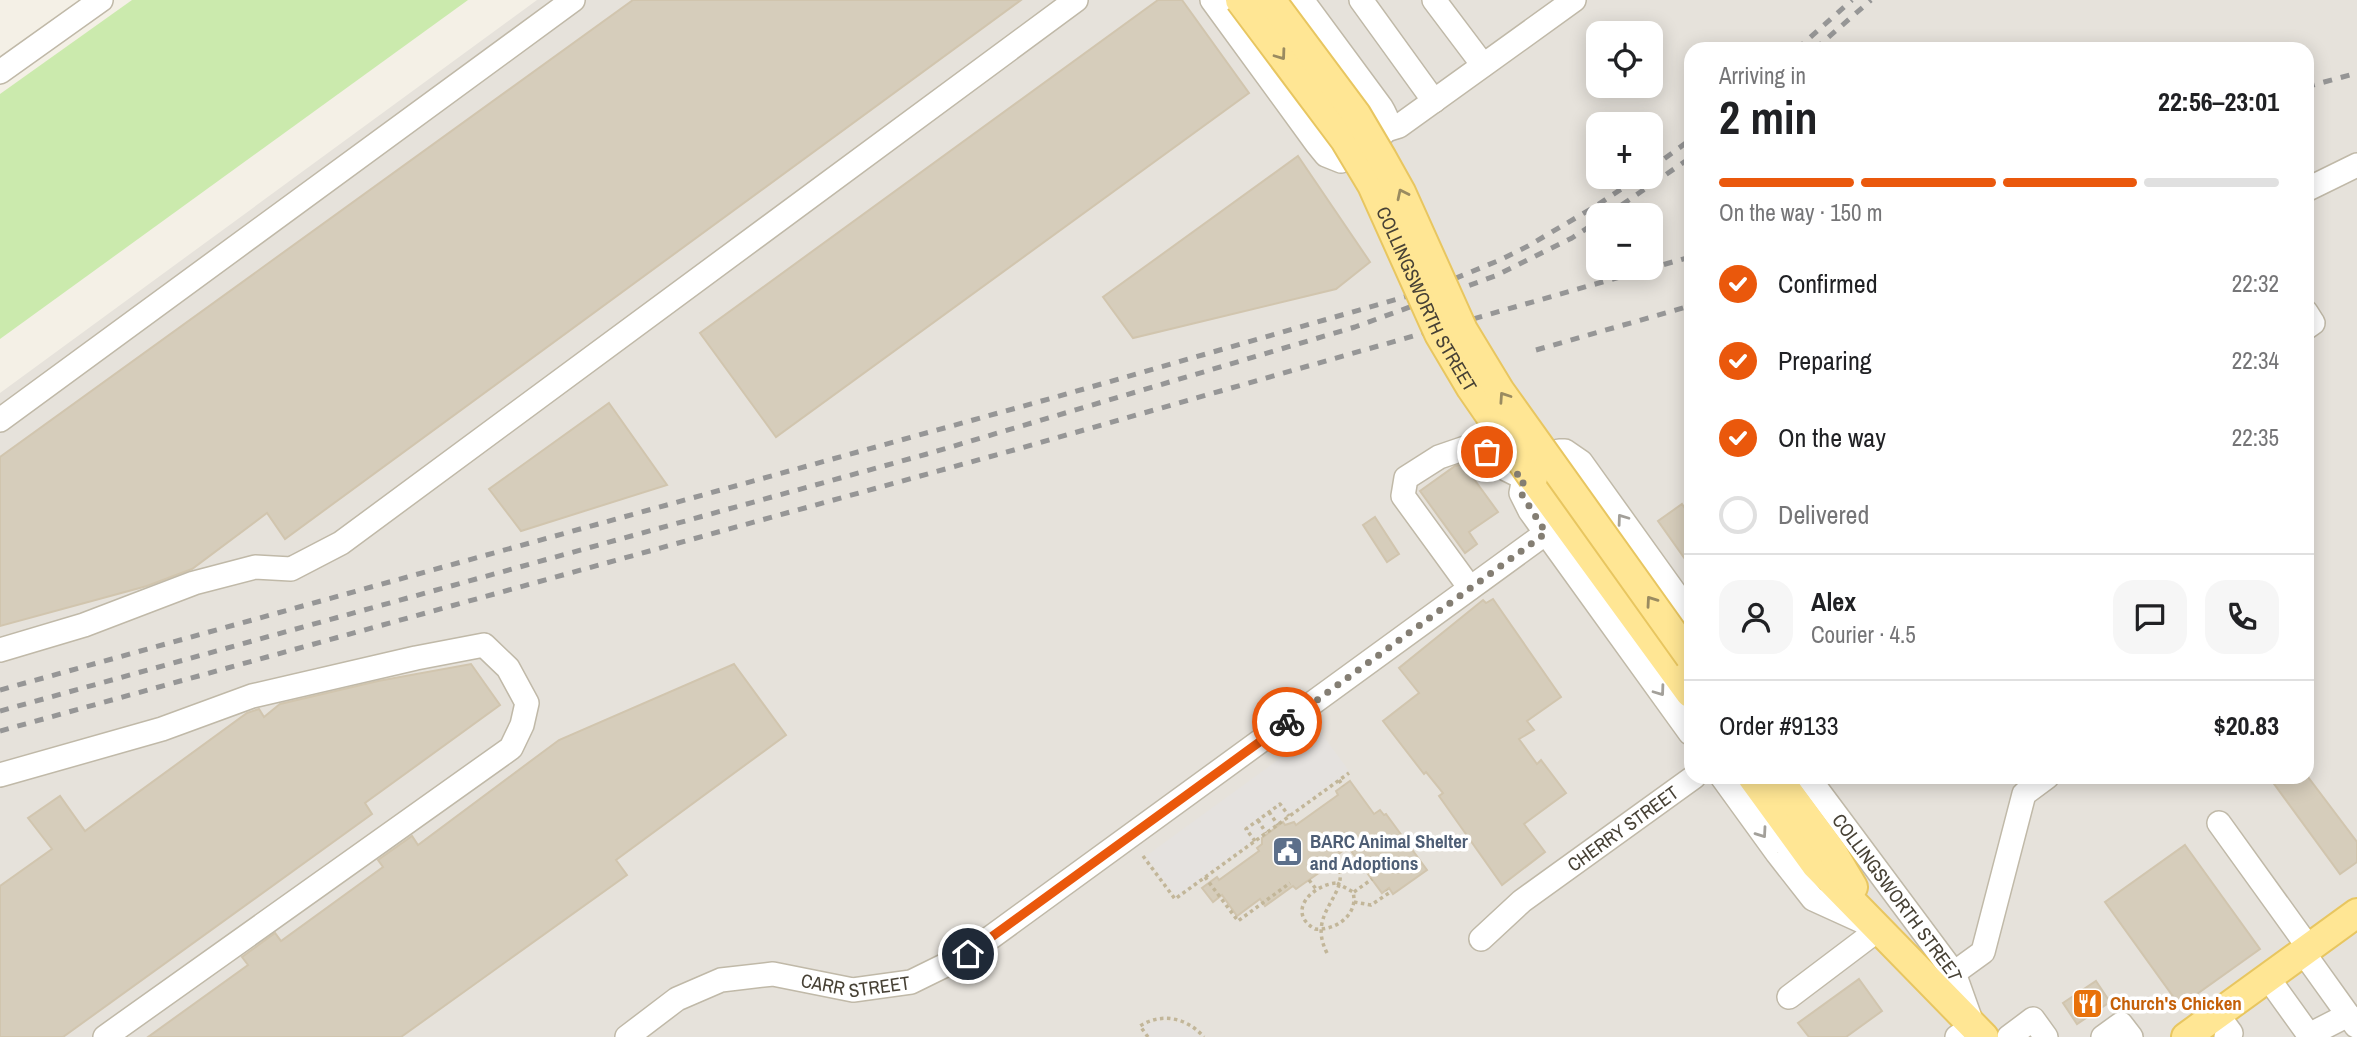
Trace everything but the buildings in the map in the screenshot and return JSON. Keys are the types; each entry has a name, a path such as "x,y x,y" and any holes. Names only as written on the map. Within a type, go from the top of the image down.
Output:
{"main road":[{"name":"COLLINGSWORTH STREET","path":"1271,0 1356,114 1382,158 1401,192 1463,330 1500,391 1684,649"},
{"name":"COLLINGSWORTH STREET","path":"1222,1 1345,140 1372,185 1439,334 1471,388 1684,685"},
{"name":"COLLINGSWORTH STREET","path":"1757,784 1815,865 1879,929 1971,1033"},
{"name":"COLLINGSWORTH STREET","path":"1782,784 1832,853 1879,929"},
{"path":"2187,1037 2222,1026 2268,978 2357,913"}],"street":[{"path":"0,72 101,0"},
{"path":"0,420 573,0"},
{"path":"0,650 84,625 194,583 255,566 291,569 341,543 1076,0"},
{"path":"1302,0 1381,107 1388,124 1386,130"},
{"path":"1361,0 1434,101"},
{"path":"1434,0 1483,65"},
{"name":"COLLINGSWORTH STREET","path":"1222,1 1326,155 1336,161 1350,158 1386,130 1399,126 1574,0"},
{"path":"2314,186 2357,165"},
{"path":"1470,589 1403,496 1406,478 1439,457 1474,445 1487,452 1506,469 1524,478"},
{"path":"1684,606 1581,462 1559,451 1524,478 1521,493 1546,533 1684,725"},
{"name":"CARR STREET","path":"627,1037 677,999 721,980 773,974 853,990 911,982 968,954 1546,533"},
{"path":"0,775 162,729 252,696 484,645 508,668 527,703 522,725 512,748 105,1037"},
{"name":"CHERRY STREET","path":"1481,939 1522,901 1684,784"},
{"name":"COLLINGSWORTH STREET","path":"1727,784 1814,899 1879,929"},
{"name":"COLLINGSWORTH STREET","path":"1819,784 1954,973 1971,1033"},
{"path":"1954,973 1983,952 2018,785"},
{"path":"2219,823 2353,1021 2309,1035 2268,978"},
{"path":"1789,997 1879,929"},
{"path":"2009,1037 2033,1019 2046,1037"},
{"path":"2103,1037 2121,1024 2131,1037"}],"path":[{"path":"1143,856 1175,899 1349,773"},
{"path":"1339,780 1343,786"},
{"path":"1255,841 1246,829 1258,820 1280,804 1289,816"},
{"path":"1269,812 1278,825"},
{"path":"1258,820 1266,833"},
{"path":"1327,953 1320,930 1325,910 1340,883 1340,868 1334,857"},
{"path":"1205,877 1238,921 1290,883"},
{"path":"1353,892 1372,879"},
{"path":"1309,880 1316,889"},
{"path":"1340,883 1353,892 1354,902 1350,913 1341,923 1320,930 1309,926 1303,914 1306,899 1316,889 1340,883"},
{"path":"1354,902 1371,905 1389,893 1387,890"},
{"path":"1148,1037 1140,1026 1149,1020 1166,1018 1183,1021 1204,1037"}],"shaded area":[{"path":"537,0 2357,0 2357,1037 0,1037 0,393"},
{"path":"1319,730 1349,771 1176,896 1146,856"},
{"path":"1159,1021 1181,1024 1194,1030 1200,1037 1150,1037 1142,1026"}],"green space":[{"path":"132,0 468,0 0,339 0,94"}],"railway":[{"path":"1805,42 1852,0"},
{"path":"1823,42 1871,0"},
{"path":"2314,85 2357,73"},
{"path":"1663,160 1684,144"},
{"path":"1624,203 1684,162"},
{"path":"0,690 1056,397 1422,292 1528,246 1621,189"},
{"path":"0,711 927,454 1355,327 1495,276 1586,229"},
{"path":"0,731 1014,450 1684,259"},
{"path":"1536,350 1684,308"}],"way so far":[{"path":"1287,722 1546,533 1521,493 1524,478 1506,469 1487,452"}],"place":[{"name":"BARC Animal Shelter and Adoptions","path":"1287,852"},
{"name":"Church's Chicken","path":"2087,1003"}],"route":[{"path":"968,954 1287,722"}]}
